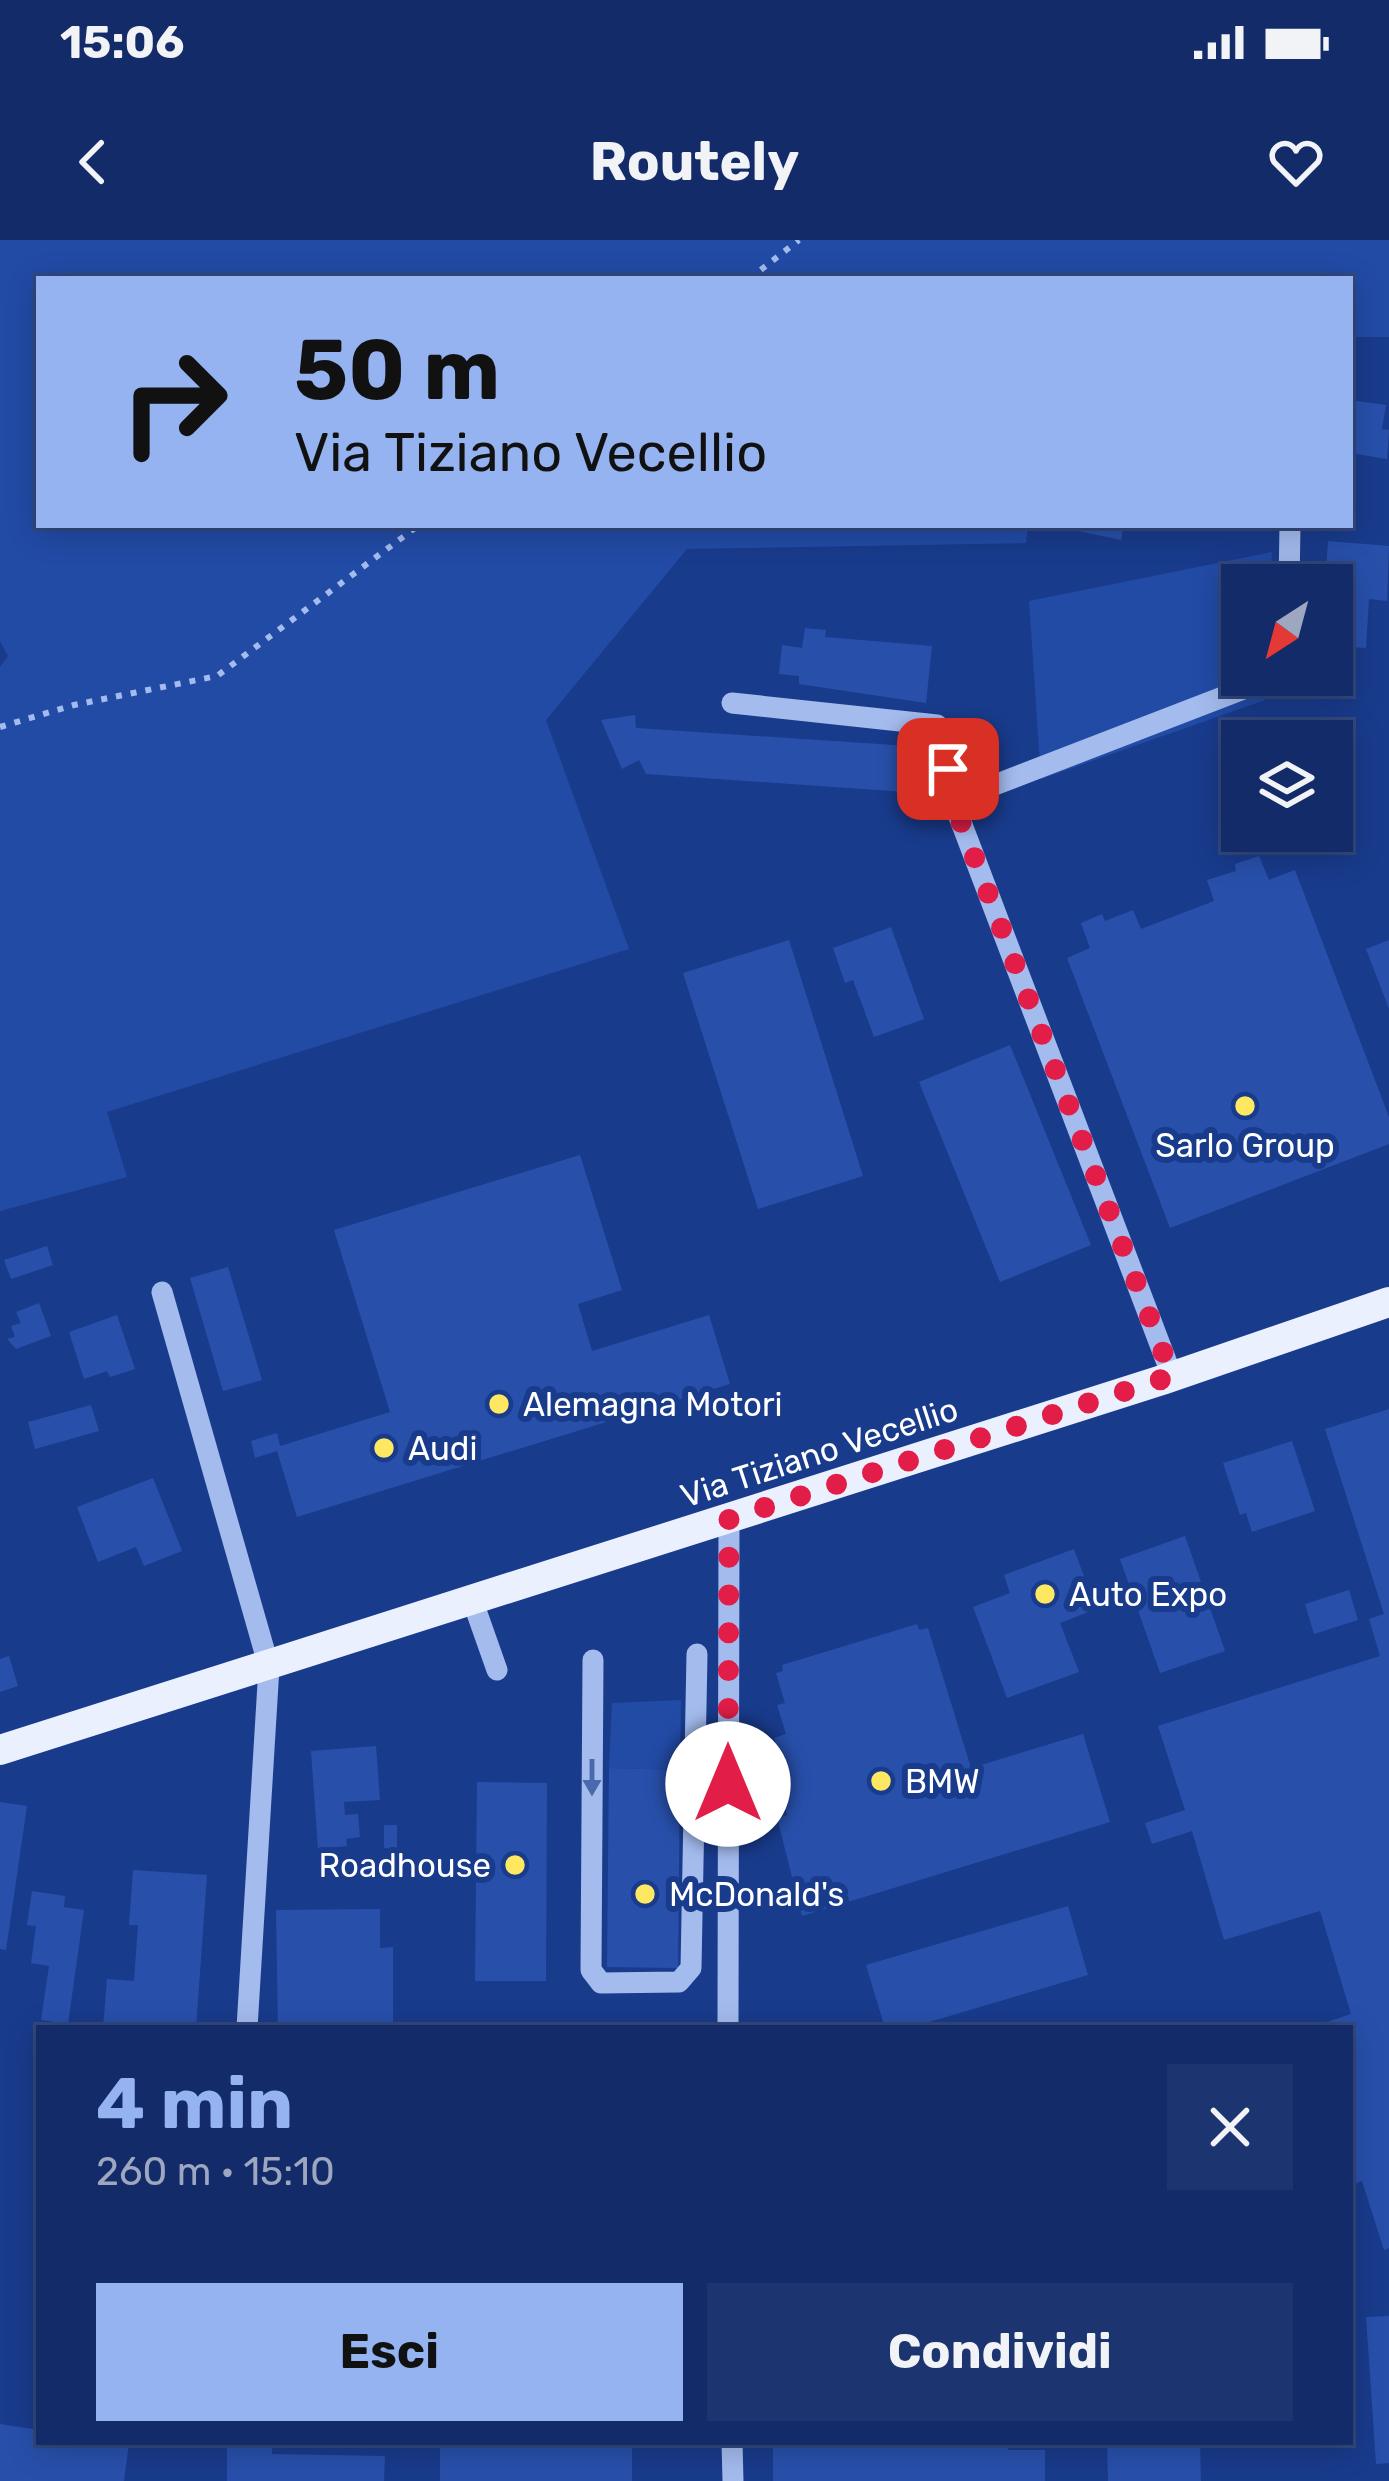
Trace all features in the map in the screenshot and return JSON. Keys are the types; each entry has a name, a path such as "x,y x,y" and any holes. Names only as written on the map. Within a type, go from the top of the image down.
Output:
{"main road":[{"name":"Via Tiziano Vecellio","path":"0,1750 473,1602 1389,1301"}],"street":[{"path":"1289,564 1290,528"},
{"path":"953,801 1226,696"},
{"path":"731,703 937,725 944,737 953,801 1172,1376"},
{"path":"162,1292 269,1667 247,2025"},
{"path":"728,2025 729,1519"},
{"path":"473,1602 497,1670"},
{"path":"593,1660 591,1970 601,1983 679,1982 691,1968 697,1654"},
{"path":"732,2445 733,2481"}],"path":[{"path":"753,276 799,240"},
{"path":"0,727 74,705 217,676 415,528"}],"shaded area":[{"path":"0,240 1389,240 1389,337 1353,337 1353,276 36,276 36,528 1028,528 1026,543 687,549 546,720 629,949 107,1112 127,1177 0,1211 0,667 8,656 0,641"},
{"path":"1272,552 1271,564 1221,564 1221,696 1265,696 1265,700 1041,779 1029,601"},
{"path":"681,1700 680,1770 609,1768 612,1703"}],"building":[{"path":"1353,400 1386,405 1382,429 1389,430 1387,459 1353,453"},
{"path":"1078,528 1123,528 1121,540"},
{"path":"1328,541 1389,546 1387,601 1369,599 1366,648 1353,647 1353,564 1326,564"},
{"path":"805,628 826,630 825,637 932,646 926,703 799,684 799,676 779,674 782,645 802,648"},
{"path":"635,715 636,728 924,747 921,793 646,774 639,760 622,769 601,720"},
{"path":"1259,856 1269,880 1295,870 1389,1117 1389,1144 1170,1228 1067,958 1090,948 1081,923 1102,914 1105,921 1133,910 1141,929 1214,901 1207,880 1236,871 1235,864"},
{"path":"891,927 924,1019 874,1037 853,980 845,983 833,948"},
{"path":"789,940 863,1176 758,1209 683,973"},
{"path":"1389,940 1389,1009 1366,949"},
{"path":"1010,1045 1091,1245 1000,1282 919,1082"},
{"path":"580,1155 622,1290 578,1304 592,1351 709,1315 730,1384 297,1517 277,1451 255,1458 251,1441 277,1433 280,1446 390,1412 334,1230"},
{"path":"47,1246 53,1265 11,1279 4,1260"},
{"path":"228,1267 262,1380 223,1391 190,1278"},
{"path":"39,1303 51,1336 16,1349 7,1339 15,1337 11,1326 21,1323 16,1312"},
{"path":"117,1315 135,1369 84,1379 69,1332"},
{"path":"91,1405 99,1431 35,1449 28,1422"},
{"path":"1389,1409 1389,2248 1384,2250 1362,2181 1353,2184 1353,2025 1318,2025 1351,2014 1320,1911 1224,1940 1192,1831 1152,1844 1145,1823 1185,1810 1158,1726 1380,1656 1369,1619 1384,1614 1325,1429"},
{"path":"1292,1441 1315,1511 1252,1532 1246,1513 1240,1515 1223,1463"},
{"path":"153,1478 182,1551 144,1566 136,1547 98,1562 77,1507"},
{"path":"1185,1536 1225,1651 1160,1673 1120,1559"},
{"path":"1074,1549 1096,1609 1060,1623 1079,1672 1007,1698 973,1607 1010,1593 1004,1575"},
{"path":"1349,1590 1358,1620 1314,1634 1305,1604"},
{"path":"917,1624 919,1630 928,1628 971,1768 1083,1734 1110,1822 802,1916 777,1818 787,1815 776,1780 786,1777 774,1738 786,1734 777,1705 785,1703 776,1673 783,1671 782,1665"},
{"path":"9,1656 18,1686 0,1692 0,1659"},
{"path":"376,1746 380,1800 344,1802 345,1815 358,1814 360,1837 346,1839 347,1846 318,1849 311,1751"},
{"path":"609,1768 680,1770 678,1968 607,1967"},
{"path":"477,1782 547,1783 546,1981 475,1981"},
{"path":"0,1802 27,1806 6,1950 0,1949"},
{"path":"384,1825 397,1825 397,1849 384,1848"},
{"path":"133,1870 207,1875 196,2025 103,2025 107,1979 134,1981 138,1925 129,1925"},
{"path":"32,1891 65,1896 64,1907 84,1910 68,2024 41,2020 49,1966 31,1963 36,1926 27,1925"},
{"path":"1068,1906 1088,1975 919,2025 884,2025 866,1965"},
{"path":"380,1909 380,1948 393,1947 393,2025 278,2025 276,1910"},
{"path":"1389,2316 1389,2463 1376,2464 1366,2317"},
{"path":"0,2424 36,2430 36,2445 129,2445 124,2481 0,2481"},
{"path":"227,2445 272,2445 272,2454 385,2456 384,2481 227,2481"},
{"path":"440,2445 632,2445 632,2481 440,2481"},
{"path":"773,2445 1045,2450 1045,2481 773,2481"},
{"path":"1107,2445 1200,2445 1201,2481 1108,2481"}],"place":[{"name":"Sarlo Group","path":"1245,1106"},
{"name":"Alemagna Motori","path":"499,1404"},
{"name":"Audi","path":"384,1448"},
{"name":"Auto Expo","path":"1045,1594"},
{"name":"BMW","path":"881,1781"},
{"name":"Roadhouse","path":"515,1865"},
{"name":"McDonald's","path":"645,1894"}],"route":[{"path":"728,1784 729,1519 1172,1376 953,801 948,769"}]}
